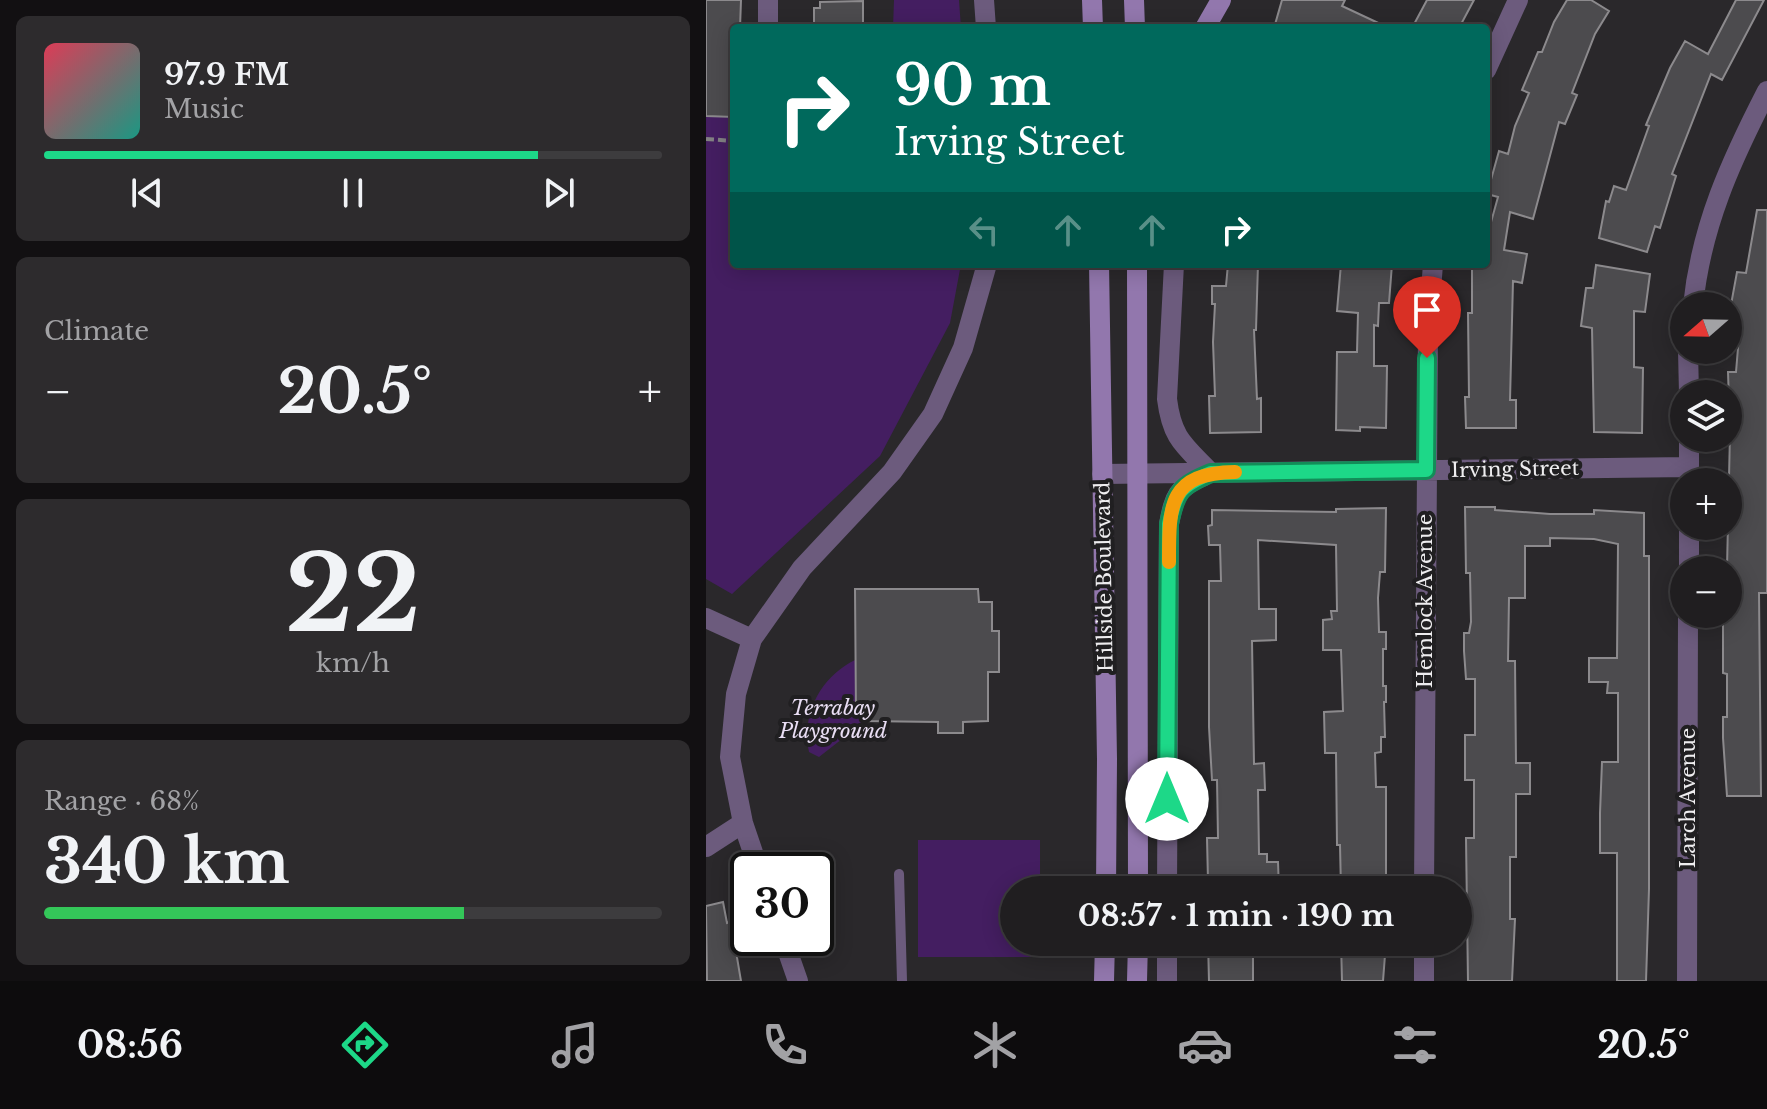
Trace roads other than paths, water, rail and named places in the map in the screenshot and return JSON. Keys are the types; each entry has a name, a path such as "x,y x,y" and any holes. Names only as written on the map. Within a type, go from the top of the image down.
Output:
{"main road":[{"path":"1092,0 1093,24"},
{"path":"1134,0 1135,24"},
{"name":"Hillside Boulevard","path":"1099,268 1106,876"},
{"name":"Hillside Boulevard","path":"1137,268 1138,876"},
{"path":"1104,981 1105,956"},
{"path":"1137,981 1138,956"}],"street":[{"path":"768,0 768,24"},
{"path":"984,0 986,24"},
{"path":"1490,61 1518,0"},
{"path":"1696,292 1710,216 1737,150 1767,91"},
{"path":"753,852 743,823 730,757 736,694 752,639 802,568 892,472 933,414 963,348 986,268"},
{"path":"1167,876 1169,524 1173,502 1180,488 1211,473 1177,439 1170,420 1168,370 1174,268"},
{"name":"Hemlock Avenue","path":"1424,876 1426,470 1428,330 1433,268"},
{"name":"Irving Street","path":"1102,474 1426,470 1670,474"},
{"path":"706,618 752,639"},
{"name":"Larch Avenue","path":"1687,981 1688,628"},
{"path":"706,847 743,823"},
{"path":"789,956 798,981"},
{"path":"1167,956 1167,981"},
{"path":"1424,956 1424,981"}],"lane":[{"path":"899,874 902,981"}],"park label":[{"name":"Terrabay Playground","path":"833,720"}]}
